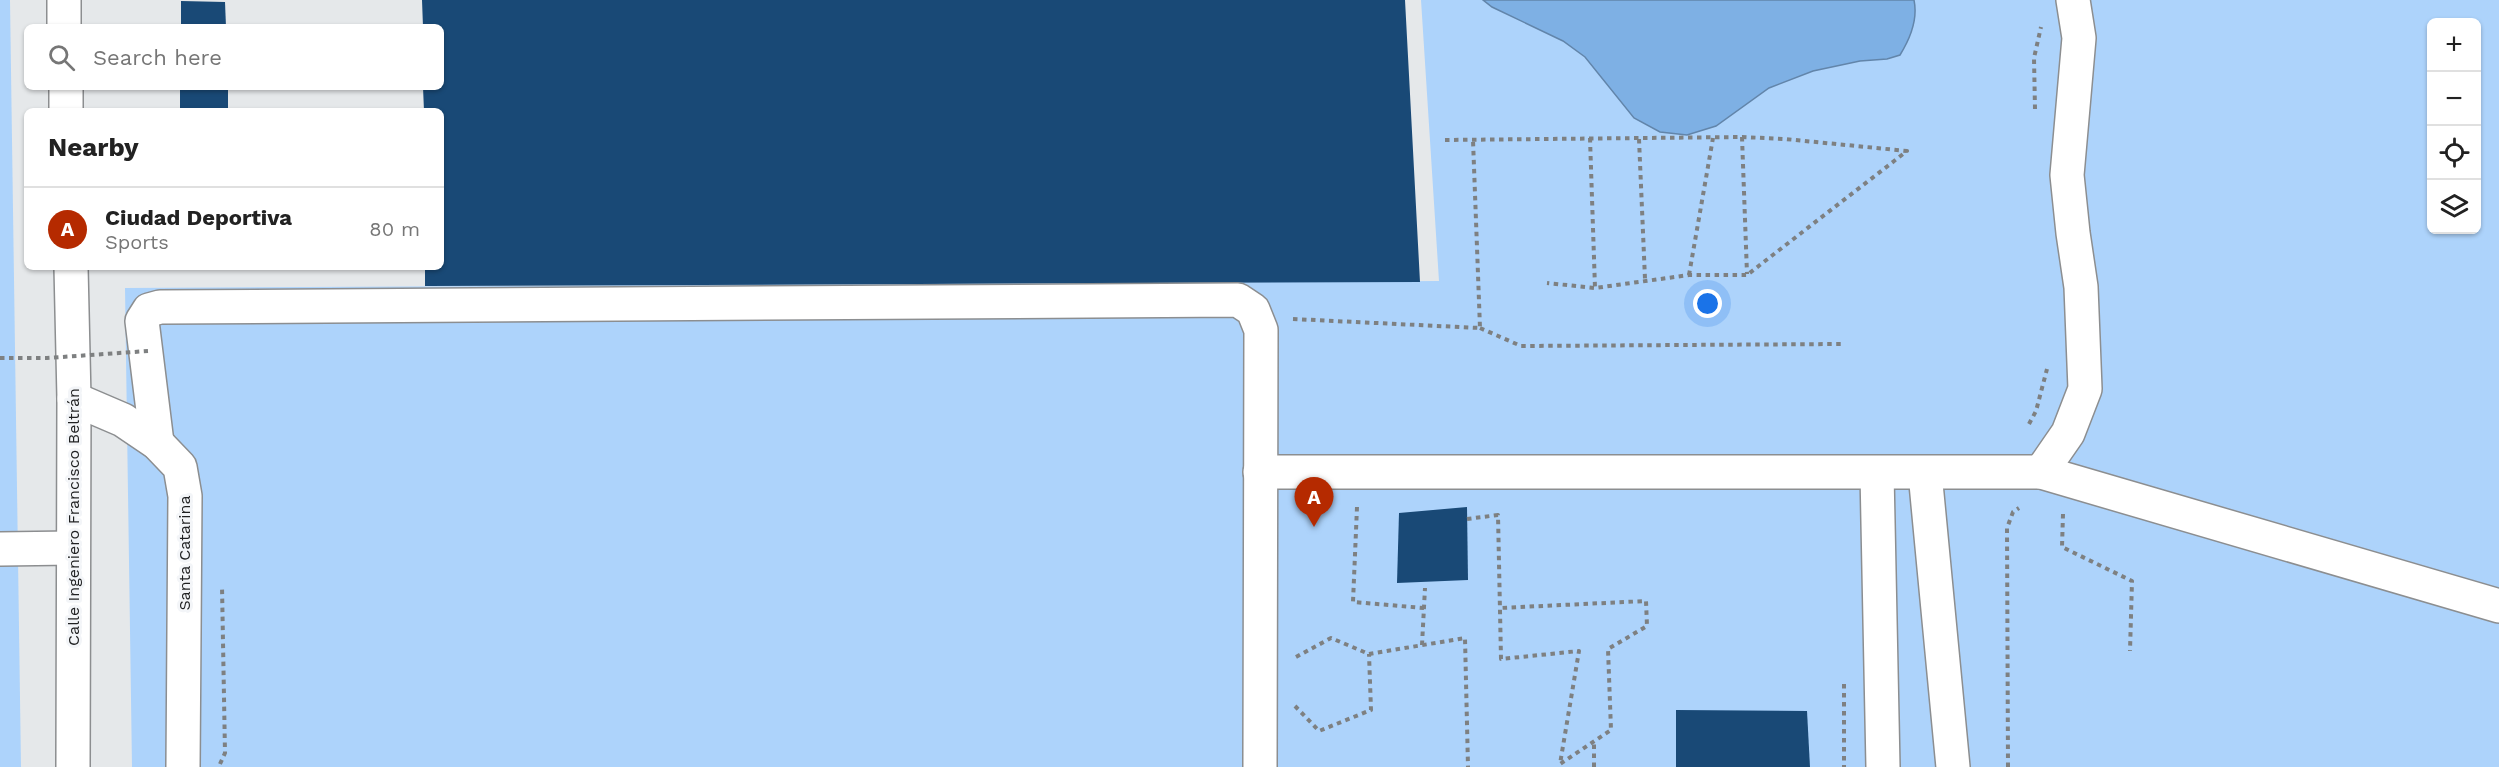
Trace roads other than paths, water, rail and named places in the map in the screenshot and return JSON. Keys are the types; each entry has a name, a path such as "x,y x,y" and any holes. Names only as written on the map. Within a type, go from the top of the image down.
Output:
{"street":[{"path":"64,0 64,24"},
{"path":"2041,472 2068,433 2085,389 2082,297 2067,175 2079,38 2073,0"},
{"path":"66,90 66,108"},
{"name":"Calle Ingeniero Francisco Beltrán","path":"70,270 74,399 73,767"},
{"path":"158,443 142,321 149,310 160,307 1239,300 1253,310 1262,330 1260,767"},
{"name":"Santa Catarina","path":"74,399 123,420 158,443 180,466 185,496 183,767"},
{"path":"1260,472 2041,472 2499,606"},
{"path":"1925,472 1953,767"},
{"path":"1877,473 1883,767"},
{"path":"0,549 72,548"}],"place":[{"name":"Ciudad Deportiva","path":"1314,527"}]}
